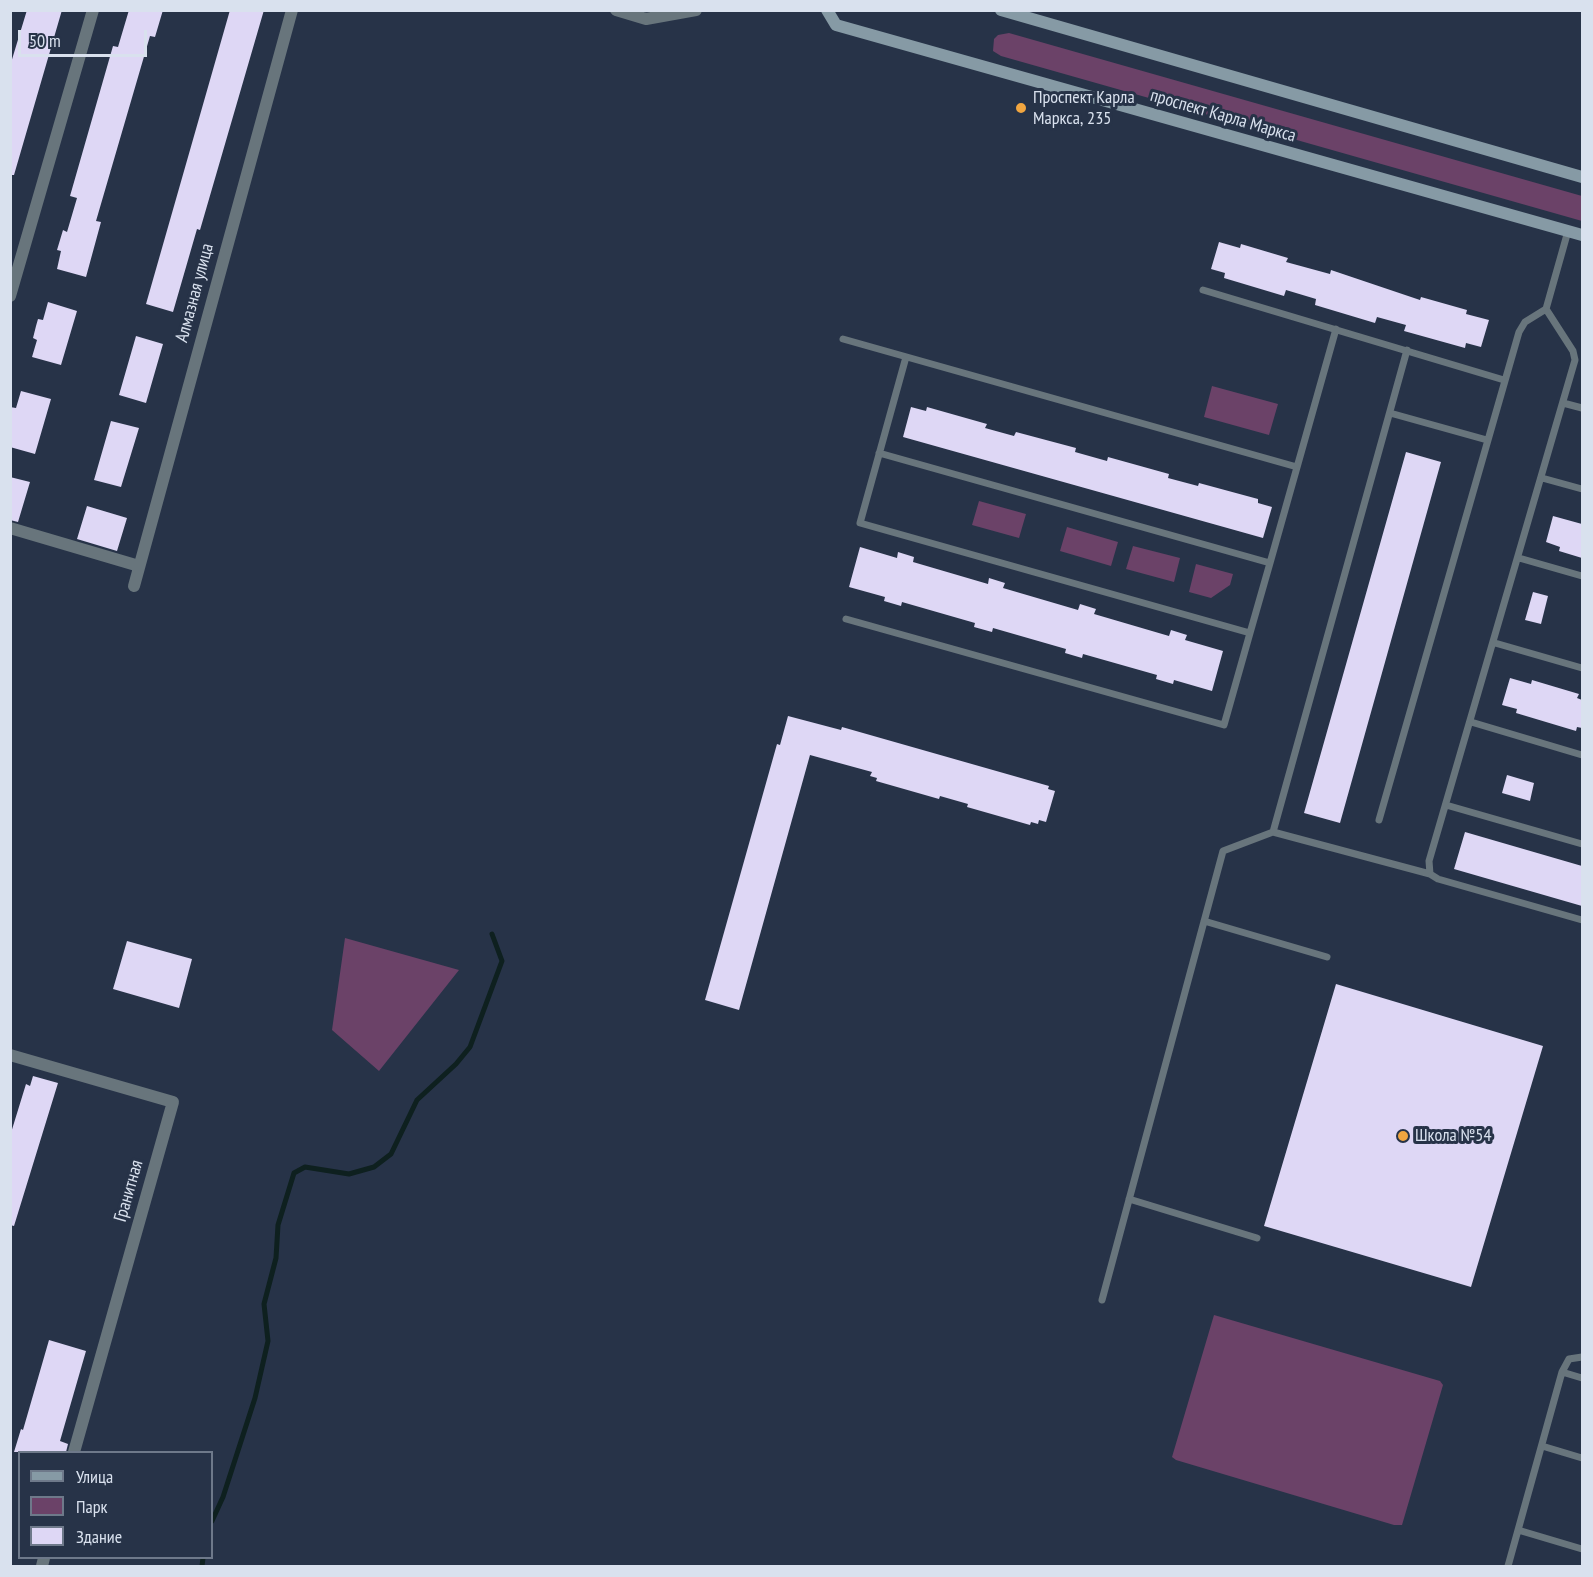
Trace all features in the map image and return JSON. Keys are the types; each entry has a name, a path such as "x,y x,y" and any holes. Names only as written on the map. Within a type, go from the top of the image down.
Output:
{"street":[{"path":"10,296 93,10"},
{"name":"Алмазная улица","path":"134,586 292,10"},
{"path":"616,10 646,19 696,10"},
{"name":"проспект Карла Маркса","path":"827,10 836,25 1582,235"},
{"path":"1000,10 1582,177"},
{"path":"10,528 139,566"},
{"name":"Гранитная","path":"10,1055 173,1102 74,1451"}],"lane":[{"path":"1379,820 1519,332 1525,322 1546,309 1568,231"},
{"path":"1203,290 1504,380"},
{"path":"1430,874 1429,861 1495,643 1575,360 1573,351 1546,309"},
{"path":"846,619 1224,725 1336,329"},
{"path":"843,339 1297,467"},
{"path":"1273,832 1407,350"},
{"path":"906,357 860,523 1250,633"},
{"path":"1563,403 1582,408"},
{"path":"1390,413 1487,440"},
{"path":"879,453 1270,563"},
{"path":"1542,478 1582,489"},
{"path":"1519,558 1582,576"},
{"path":"1495,643 1582,668"},
{"path":"1471,722 1582,754"},
{"path":"1446,805 1582,844"},
{"path":"1102,1300 1223,851 1273,832 1430,874 1438,879 1582,920"},
{"path":"1204,921 1327,957"},
{"path":"1129,1199 1257,1238"},
{"path":"1508,1566 1562,1372 1569,1359 1582,1357"},
{"path":"1562,1372 1582,1378"},
{"path":"1542,1446 1582,1458"},
{"path":"1518,1530 1582,1550"}],"green space":[{"path":"1009,33 1582,196 1582,221 1001,56 993,51 994,39 998,35"},
{"path":"1212,386 1278,404 1269,435 1204,417"},
{"path":"979,501 1026,514 1019,538 972,525"},
{"path":"1067,527 1118,542 1111,566 1060,551"},
{"path":"1133,546 1180,558 1174,582 1126,569"},
{"path":"1196,564 1233,574 1230,585 1211,598 1189,592"},
{"path":"345,938 459,970 379,1071 332,1030"},
{"path":"1214,1315 1440,1381 1443,1385 1402,1525 1394,1525 1172,1457"}],"building":[{"path":"27,10 62,10 14,175 10,175 10,66"},
{"path":"129,10 163,10 155,37 150,36 96,221 101,222 86,277 57,269 61,251 57,250 63,230 67,232 77,198 70,196 113,46 118,47"},
{"path":"230,10 264,10 200,230 197,229 173,312 146,304"},
{"path":"1219,242 1240,248 1241,244 1288,258 1286,262 1330,274 1331,270 1420,300 1421,297 1467,310 1466,314 1489,320 1481,347 1466,343 1465,348 1404,331 1406,325 1377,317 1375,323 1315,305 1316,299 1286,290 1284,296 1224,278 1225,273 1211,269"},
{"path":"48,302 77,311 61,365 32,357 37,340 33,338 38,319 43,320"},
{"path":"136,336 163,344 146,403 119,395"},
{"path":"21,391 51,399 35,454 10,447 10,407 16,408"},
{"path":"911,407 926,411 927,407 987,424 985,428 1014,436 1016,432 1076,448 1075,452 1107,461 1108,457 1169,474 1168,478 1198,486 1199,483 1258,499 1258,503 1272,507 1263,538 903,437"},
{"path":"111,421 139,428 121,487 94,480"},
{"path":"1406,452 1441,462 1340,823 1304,813"},
{"path":"10,477 30,482 18,522 10,520"},
{"path":"87,506 127,518 117,551 77,539"},
{"path":"1553,516 1582,524 1582,558 1559,551 1560,547 1546,542"},
{"path":"860,547 897,558 898,552 914,557 913,562 988,584 989,578 1005,583 1003,588 1078,610 1080,604 1096,609 1094,614 1169,636 1171,630 1187,635 1185,640 1223,651 1212,691 1174,680 1173,684 1156,679 1157,675 1083,654 1082,658 1065,653 1066,649 993,628 992,632 974,627 975,623 902,602 901,606 884,601 885,597 849,587"},
{"path":"1533,592 1548,596 1541,624 1525,620"},
{"path":"1510,678 1531,684 1532,680 1579,694 1577,698 1582,700 1582,728 1577,727 1576,731 1516,713 1517,709 1502,705"},
{"path":"788,716 841,730 842,727 1049,786 1048,789 1055,791 1046,822 1039,820 1038,824 1031,822 1030,825 967,807 968,804 940,796 939,799 876,781 877,778 870,776 872,772 810,755 739,1010 705,1000 777,744 780,745"},
{"path":"1507,775 1534,783 1530,801 1502,793"},
{"path":"1465,832 1582,866 1582,906 1454,869"},
{"path":"127,941 192,959 179,1008 113,989"},
{"name":"Школа №54","path":"1336,984 1543,1046 1471,1287 1264,1226"},
{"path":"33,1076 58,1083 14,1226 10,1225 10,1136 26,1084 30,1086"},
{"path":"49,1340 86,1351 60,1441 68,1444 66,1451 14,1452 21,1429 23,1430"}],"waterway":[{"path":"213,1519 223,1497 255,1398 268,1341 264,1304 276,1258 278,1225 294,1173 305,1167 349,1174 374,1167 391,1154 417,1100 456,1064 470,1047 502,961 492,934"},
{"path":"202,1566 203,1559"}],"place":[{"name":"Проспект Карла Маркса, 235","path":"1021,108"},
{"name":"Школа №54","path":"1403,1136"}]}
